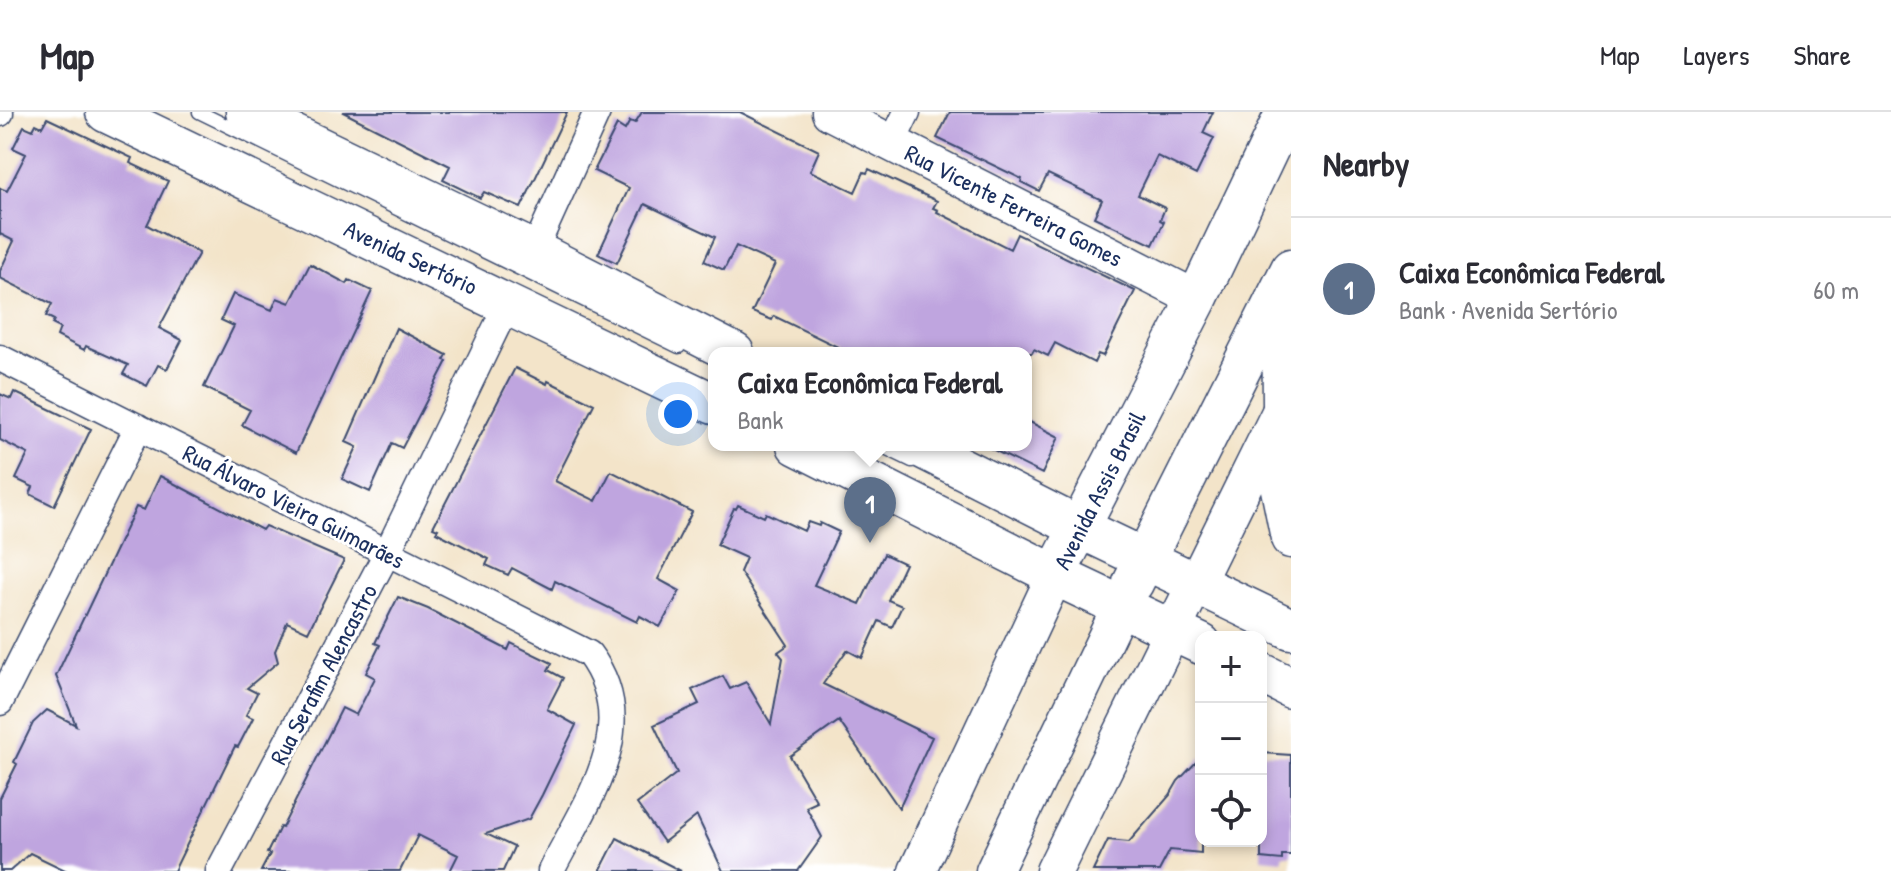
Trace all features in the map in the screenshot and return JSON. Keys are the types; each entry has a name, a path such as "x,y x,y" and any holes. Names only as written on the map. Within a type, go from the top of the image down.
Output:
{"main road":[{"name":"Avenida Sertório","path":"106,112 708,401"},
{"path":"246,112 534,251 722,347"},
{"name":"Rua Vicente Ferreira Gomes","path":"830,112 900,128 1197,299"},
{"name":"Avenida Assis Brasil","path":"917,871 1078,527 1197,299 1286,112"},
{"path":"1286,278 1287,397 1279,479 1291,538"},
{"path":"994,871 1121,606 1286,278"},
{"path":"1054,871 1186,637 1194,584 1287,397"},
{"path":"809,451 1186,637"},
{"path":"923,458 1078,527 1291,629"},
{"path":"1267,676 1291,688"}],"street":[{"path":"534,251 597,112"},
{"name":"Rua Serafim Alencastro","path":"219,871 387,553 508,303"},
{"name":"Rua Álvaro Vieira Guimarães","path":"0,358 589,654 602,672 608,691 613,709 612,735 606,764 551,871"},
{"path":"0,702 138,427"}],"lane":[{"path":"199,112 685,350"},
{"path":"899,451 923,458"},
{"path":"982,494 1078,527"},
{"path":"984,523 1055,575"}],"building":[{"path":"343,112 567,112 521,208 484,192 480,198 443,180 450,166"},
{"path":"642,112 740,112 819,151 810,171 855,192 864,172 867,173 869,169 937,201 933,208 937,212 1010,249 1017,234 1135,291 1103,356 1098,354 1094,363 1055,343 1048,356 1034,349 1032,353 1032,347 838,347 774,316 772,320 752,312 775,264 736,246 724,270 704,261 715,237 645,204 617,263 598,254 629,188 594,171 617,125 625,130 630,121 635,123"},
{"path":"950,112 1213,112 1203,133 1214,138 1196,175 1157,156 1138,195 1165,208 1160,220 1164,222 1153,245 1094,217 1102,200 1048,174 1039,191 1021,182 1022,179 937,138"},
{"path":"47,118 132,158 130,163 168,181 147,225 199,253 159,328 182,340 167,369 158,365 147,386 123,374 128,365 86,346 84,350 57,336 60,328 46,316 52,304 0,278 0,271 14,241 0,234 0,188 7,191 26,154 13,148 24,126 33,130 36,124 42,127"},
{"path":"310,264 347,284 349,280 372,291 296,453 242,425 250,410 204,387 234,326 221,320 233,294 272,310 277,298 290,303"},
{"path":"396,328 447,355 444,360 447,361 402,448 392,443 370,492 342,479 357,447 346,442"},
{"path":"515,368 594,404 555,481 596,501 611,471 692,512 658,579 680,591 660,627 640,616 637,622 555,581 552,589 512,568 508,575 486,565 489,559 436,532 438,529 433,527"},
{"path":"14,392 91,429 54,506 30,494 33,487 16,479 28,454 0,440 0,394 11,399"},
{"path":"1032,423 1059,437 1042,474 996,451 1032,451"},
{"path":"160,476 262,530 265,526 344,560 308,632 287,622 275,651 278,662 247,688 257,693 246,715 253,718 238,747 235,746 174,871 67,871 30,853 10,871 0,871 0,798 17,764 14,762 33,723 47,710 76,725 56,676 136,507 144,510"},
{"path":"738,505 764,517 766,513 804,531 808,522 819,526 820,523 839,532 814,585 860,604 884,554 905,564 888,600 902,606 892,627 879,621 862,658 847,650 823,684 932,737 899,808 839,721 790,756 817,802 806,807 822,837 798,871 723,871 697,816 664,842 637,804 677,773 654,725 699,704 692,690 723,676 730,689 746,682 771,724 783,658 778,652 788,645 740,572 746,558 717,545"},
{"path":"398,597 508,650 511,643 552,663 548,670 563,678 547,709 576,725 542,795 529,819 486,834 514,847 503,871 450,871 458,855 418,835 400,871 261,871 270,854 267,853 342,708 356,715 375,678 366,673 380,645 375,643"},
{"path":"1267,753 1291,755 1291,855 1282,855 1282,860 1261,858 1261,847 1267,847"},
{"path":"1195,763 1195,847 1201,847 1201,853 1170,850 1159,871 1093,871 1108,840 1129,842 1170,795"},
{"path":"617,838 681,871 600,871"}],"place":[{"name":"Caixa Econômica Federal","path":"870,543"}]}
